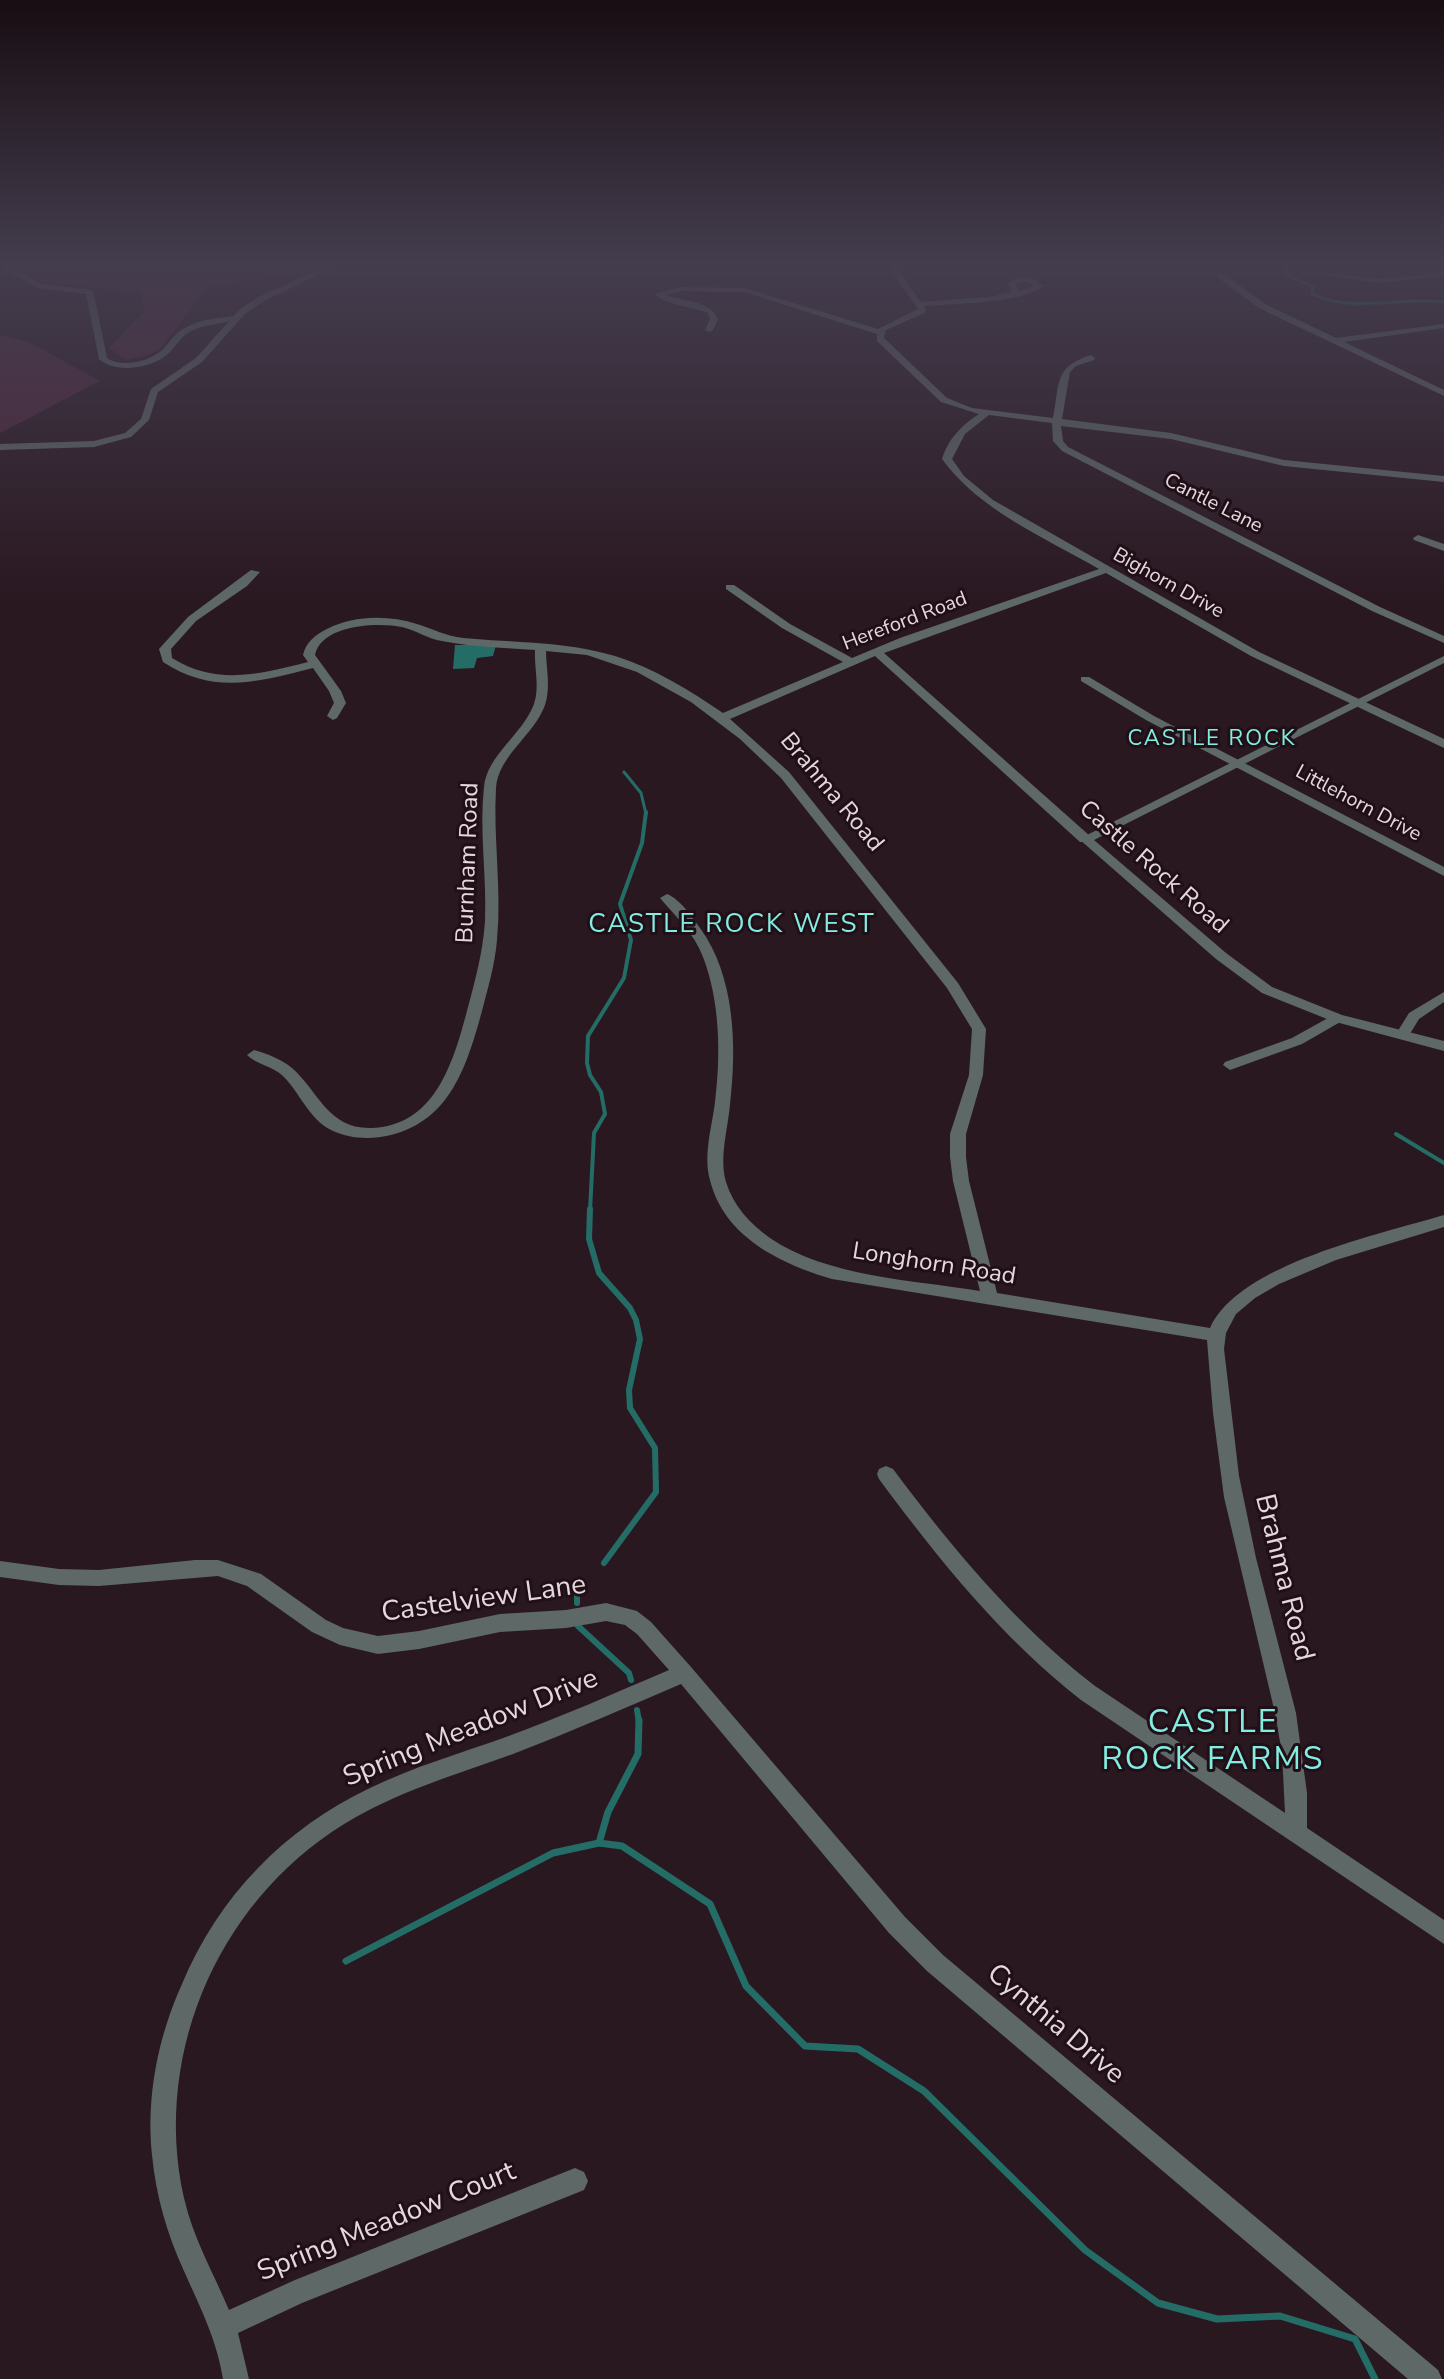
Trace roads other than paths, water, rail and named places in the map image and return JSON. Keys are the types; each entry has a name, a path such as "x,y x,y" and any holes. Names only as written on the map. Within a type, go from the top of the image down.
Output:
{"street":[{"path":"0,447 110,444 140,426 154,391 174,377"},
{"path":"919,377 944,400 986,413 1171,436 1284,463 1444,479"},
{"path":"1056,422 1065,377"},
{"path":"1410,377 1444,393"},
{"name":"Bighorn Drive","path":"986,413 967,426 956,440 948,453 949,465 999,508 1255,654 1444,744"},
{"name":"Cantle Lane","path":"1056,422 1058,441 1072,453 1376,609 1444,640"},
{"path":"1418,538 1444,548"},
{"name":"Hereford Road","path":"722,718 876,651 1105,570"},
{"path":"255,572 245,583 199,613 165,649 167,660 182,672 223,681 251,679 314,664 335,691 340,703 333,716"},
{"path":"730,587 786,626 851,662"},
{"name":"Brahma Road","path":"314,664 309,651 316,640 342,627 368,623 402,624 443,638 591,653 630,664 722,718 759,747 785,775 953,986 979,1029 976,1075 958,1134 958,1157 990,1298"},
{"name":"Burnham Road","path":"254,1055 288,1070 326,1120 350,1131 377,1133 408,1125 423,1118 441,1099 464,1051 489,944 490,784 498,766 539,705 543,678 539,657 541,646"},
{"name":"Castle Rock Road","path":"876,651 1085,839 1249,979 1286,1000 1337,1018 1444,1046"},
{"path":"1085,839 1444,659"},
{"name":"Littlehorn Drive","path":"1085,679 1112,698 1444,872"},
{"name":"Longhorn Road","path":"667,898 697,933 714,970 725,1066 716,1169 725,1199 735,1215 770,1247 813,1267 1216,1335"},
{"path":"1403,1034 1414,1016 1444,996"},
{"path":"1230,1065 1297,1041 1337,1018"},
{"path":"1216,1335 1230,1310 1275,1279 1305,1266 1444,1221"},
{"name":"Brahma Road","path":"1216,1335 1216,1363 1237,1516 1289,1716 1295,1763 1296,1834"},
{"path":"886,1474 942,1549 987,1602 1043,1658 1088,1693 1444,1933"},
{"name":"Castelview Lane","path":"0,1569 59,1577 99,1578 218,1568 254,1580 319,1626 340,1636 378,1645 500,1623 616,1612 636,1620 684,1673"},
{"name":"Spring Meadow Drive","path":"236,2379 234,2351 184,2243 164,2155 163,2105 171,2052 196,1973 215,1937 239,1903 271,1868 341,1814 380,1794 577,1719 684,1673"},
{"name":"Cynthia Drive","path":"684,1673 897,1925 935,1963 1429,2379"},
{"name":"Spring Meadow Court","path":"223,2326 295,2293 575,2181"}],"waterway":[{"path":"624,772 641,793 646,813"},
{"path":"590,1211 594,1133 605,1114 601,1092 590,1075 587,1063 588,1036 624,978 631,940 620,904 642,843 646,813"},
{"path":"1396,1134 1444,1163"},
{"path":"590,1209 589,1239 599,1273 630,1308 636,1320 640,1339 629,1390 630,1408 655,1448 656,1492 604,1563"},
{"path":"577,1586 577,1603"},
{"path":"578,1626 629,1673 631,1680"},
{"path":"637,1710 639,1722"},
{"path":"599,1843 608,1812 638,1754 639,1722"},
{"path":"346,1961 553,1853 599,1843"},
{"path":"599,1843 622,1846 710,1904 746,1986 805,2046 858,2049 924,2091 1085,2250 1158,2303 1217,2319 1280,2316 1355,2339 1375,2379"}],"district":[{"name":"CASTLE ROCK","path":"1212,740"},
{"name":"CASTLE ROCK WEST","path":"732,926"},
{"name":"CASTLE ROCK FARMS","path":"1213,1742"}]}
